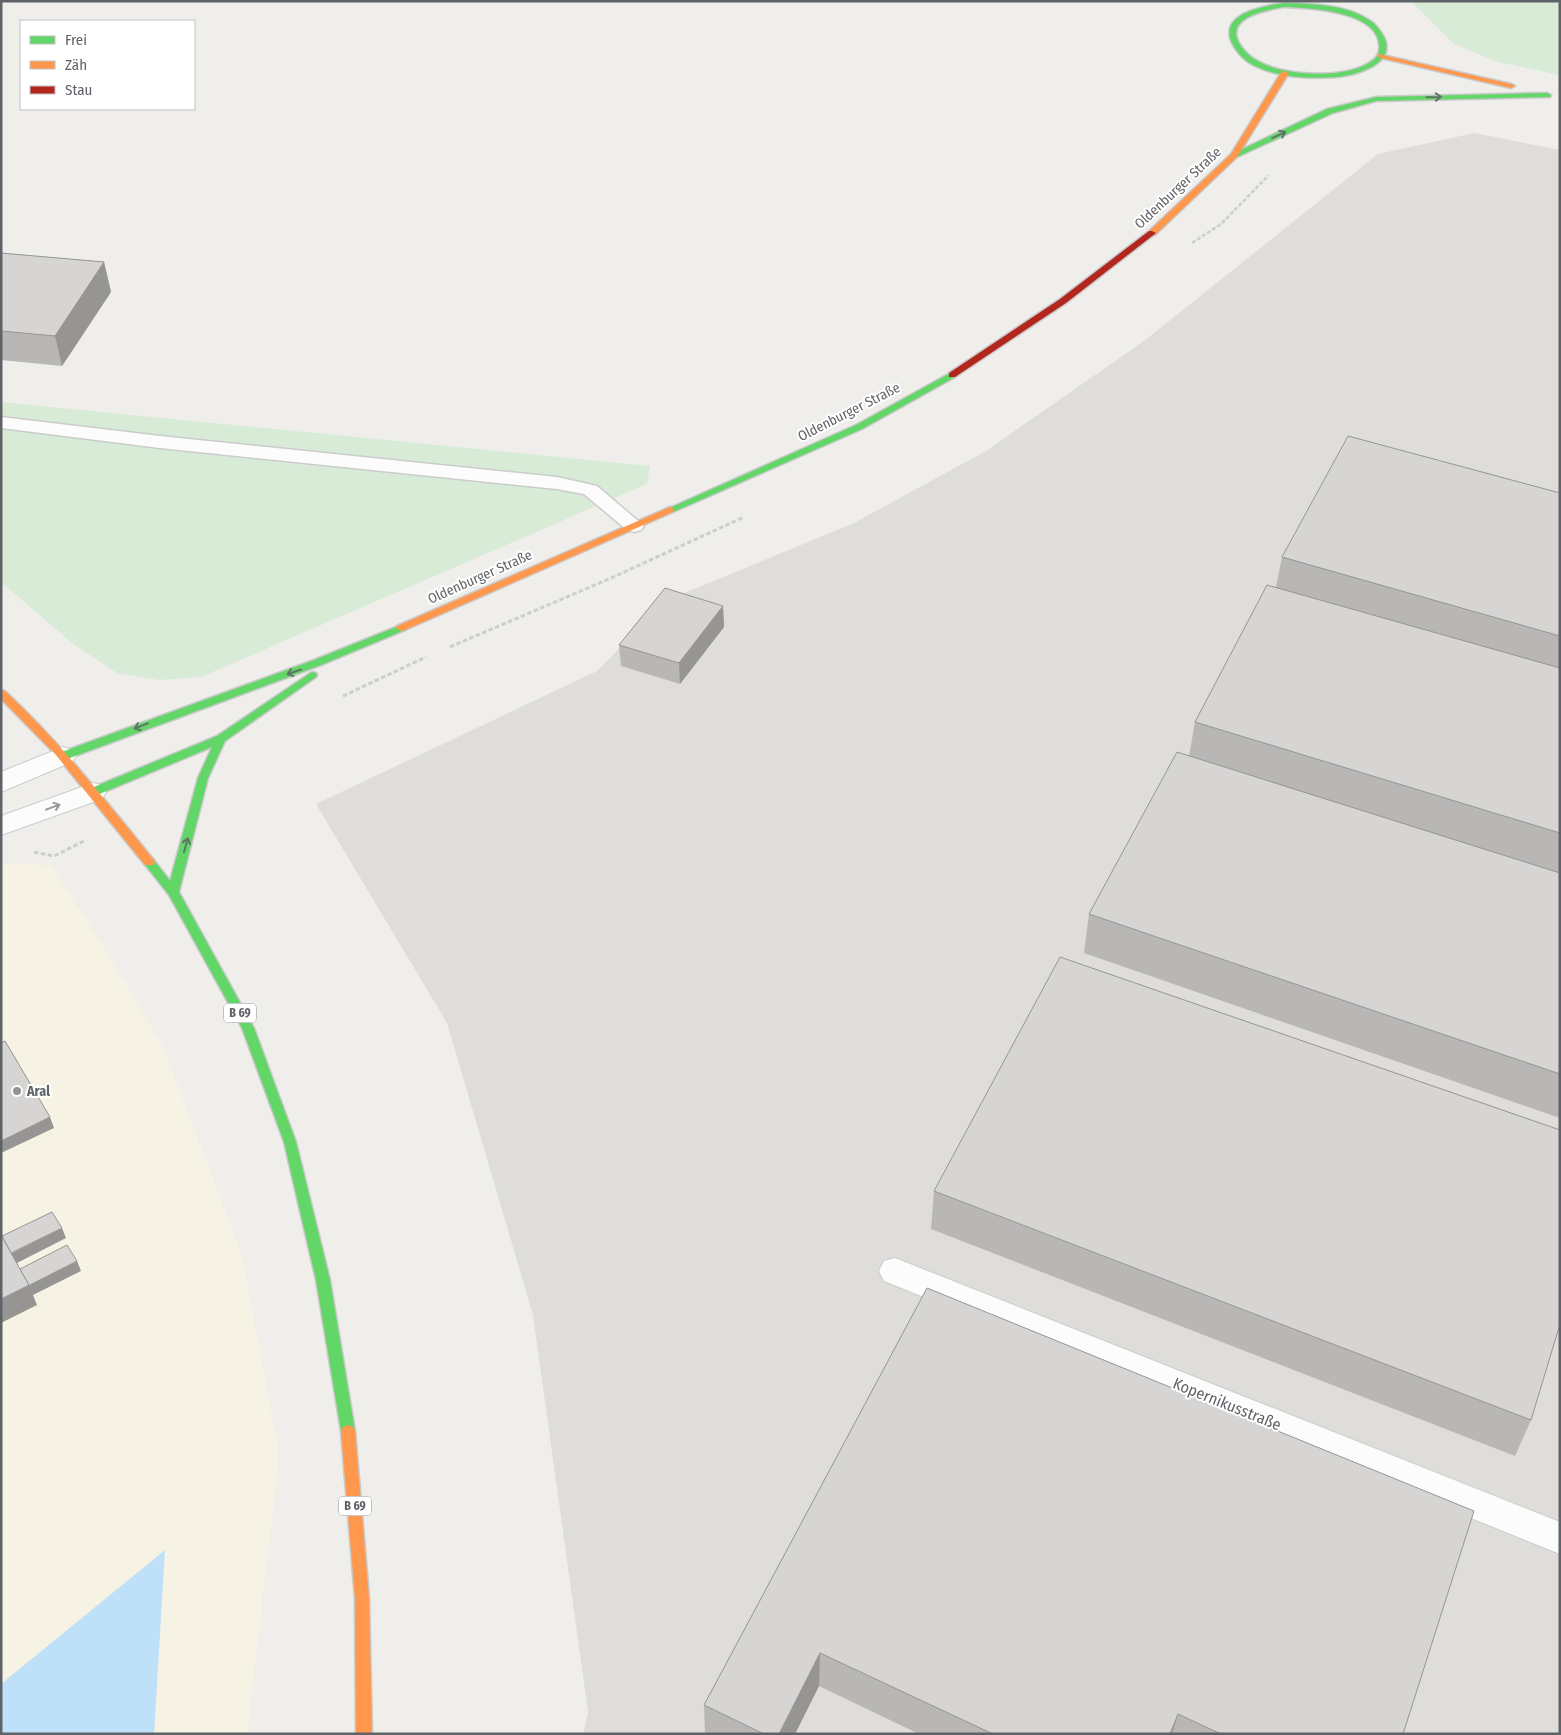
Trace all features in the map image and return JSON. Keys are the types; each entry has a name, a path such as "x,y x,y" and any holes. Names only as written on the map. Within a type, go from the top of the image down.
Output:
{"main road":[{"path":"1299,5 1333,5 1368,24 1380,34 1384,45 1381,56 1370,65 1347,73 1309,76 1285,73 1263,66 1246,57 1235,46 1231,35 1235,24 1246,15 1263,9 1299,5"},
{"path":"1381,56 1560,98"},
{"name":"Oldenburger Straße","path":"63,756 153,721 340,656 859,427 964,368 1064,301 1144,241 1234,155 1285,73"},
{"path":"1234,155 1330,111 1376,99 1546,95"},
{"name":"Oldenburger Straße","path":"93,792 221,738 340,656"},
{"name":"B 69","path":"1,693 17,706 63,756 173,892 248,1028 290,1142 323,1280 349,1438 362,1598 364,1734"},
{"path":"173,892 203,778 221,738"}],"street":[{"path":"1,783 63,756"},
{"path":"1,826 93,792"},
{"name":"Kopernikusstraße","path":"894,1271 1560,1538"}],"lane":[{"path":"1,422 160,442 557,483 590,490 634,526"}],"path":[{"path":"37,851 54,856 119,824"}],"shaded area":[{"path":"1474,133 1560,150 1560,1734 583,1734 588,1712 533,1315 447,1023 316,804 597,671 665,601 854,523 986,451 1144,341 1378,154"},
{"path":"23,863 51,866 103,946 163,1047 242,1256 279,1455 247,1734 1,1734 1,865"}],"green space":[{"path":"1411,1 1560,1 1560,75 1498,62 1454,44"},
{"path":"1,402 650,466 647,484 201,677 159,680 117,673 72,643 1,582"}],"water":[{"path":"165,1550 154,1734 1,1734 1,1684"}],"building":[{"path":"1,253 104,262 55,336 1,331"},
{"path":"1348,436 1560,493 1560,636 1282,557"},
{"path":"1267,585 1560,668 1560,833 1195,722"},
{"path":"665,588 723,606 679,663 619,645"},
{"path":"1177,752 1560,873 1560,1074 1089,914"},
{"path":"1060,957 1560,1130 1560,1324 1531,1420 934,1191"},
{"name":"Aral","path":"5,1041 50,1117 1,1141 1,1043"},
{"path":"52,1212 62,1228 11,1253 2,1236"},
{"path":"1,1235 29,1285 1,1299"},
{"path":"67,1245 77,1261 28,1286 20,1269"},
{"path":"927,1288 1474,1511 1403,1734 1221,1734 1178,1714 1170,1734 993,1734 820,1653 779,1734 764,1734 704,1705"}],"traffic: fast":[{"path":"1284,5 1324,8 1354,15 1377,30 1382,41 1382,55 1362,69 1343,74 1321,76 1298,75 1276,71 1256,64 1241,53 1233,38 1233,30 1236,23 1259,10 1284,5"},
{"path":"1234,155 1330,111 1376,99 1547,95"},
{"path":"670,510 859,427 952,375"},
{"path":"63,756 318,662 401,628"},
{"path":"93,792 221,739 312,675"},
{"path":"173,892 203,778 221,739"},
{"path":"149,862 173,892 248,1028 290,1142 323,1280 348,1431"}],"traffic: slow":[{"path":"1381,56 1511,86"},
{"path":"1152,233 1234,155 1285,73"},
{"path":"401,628 670,510"},
{"path":"1,693 22,712 60,753 149,862"},
{"path":"348,1431 362,1598 364,1734"}],"traffic: jam":[{"path":"952,375 1063,301 1152,233"}],"place":[{"name":"Aral","path":"17,1091"}]}
